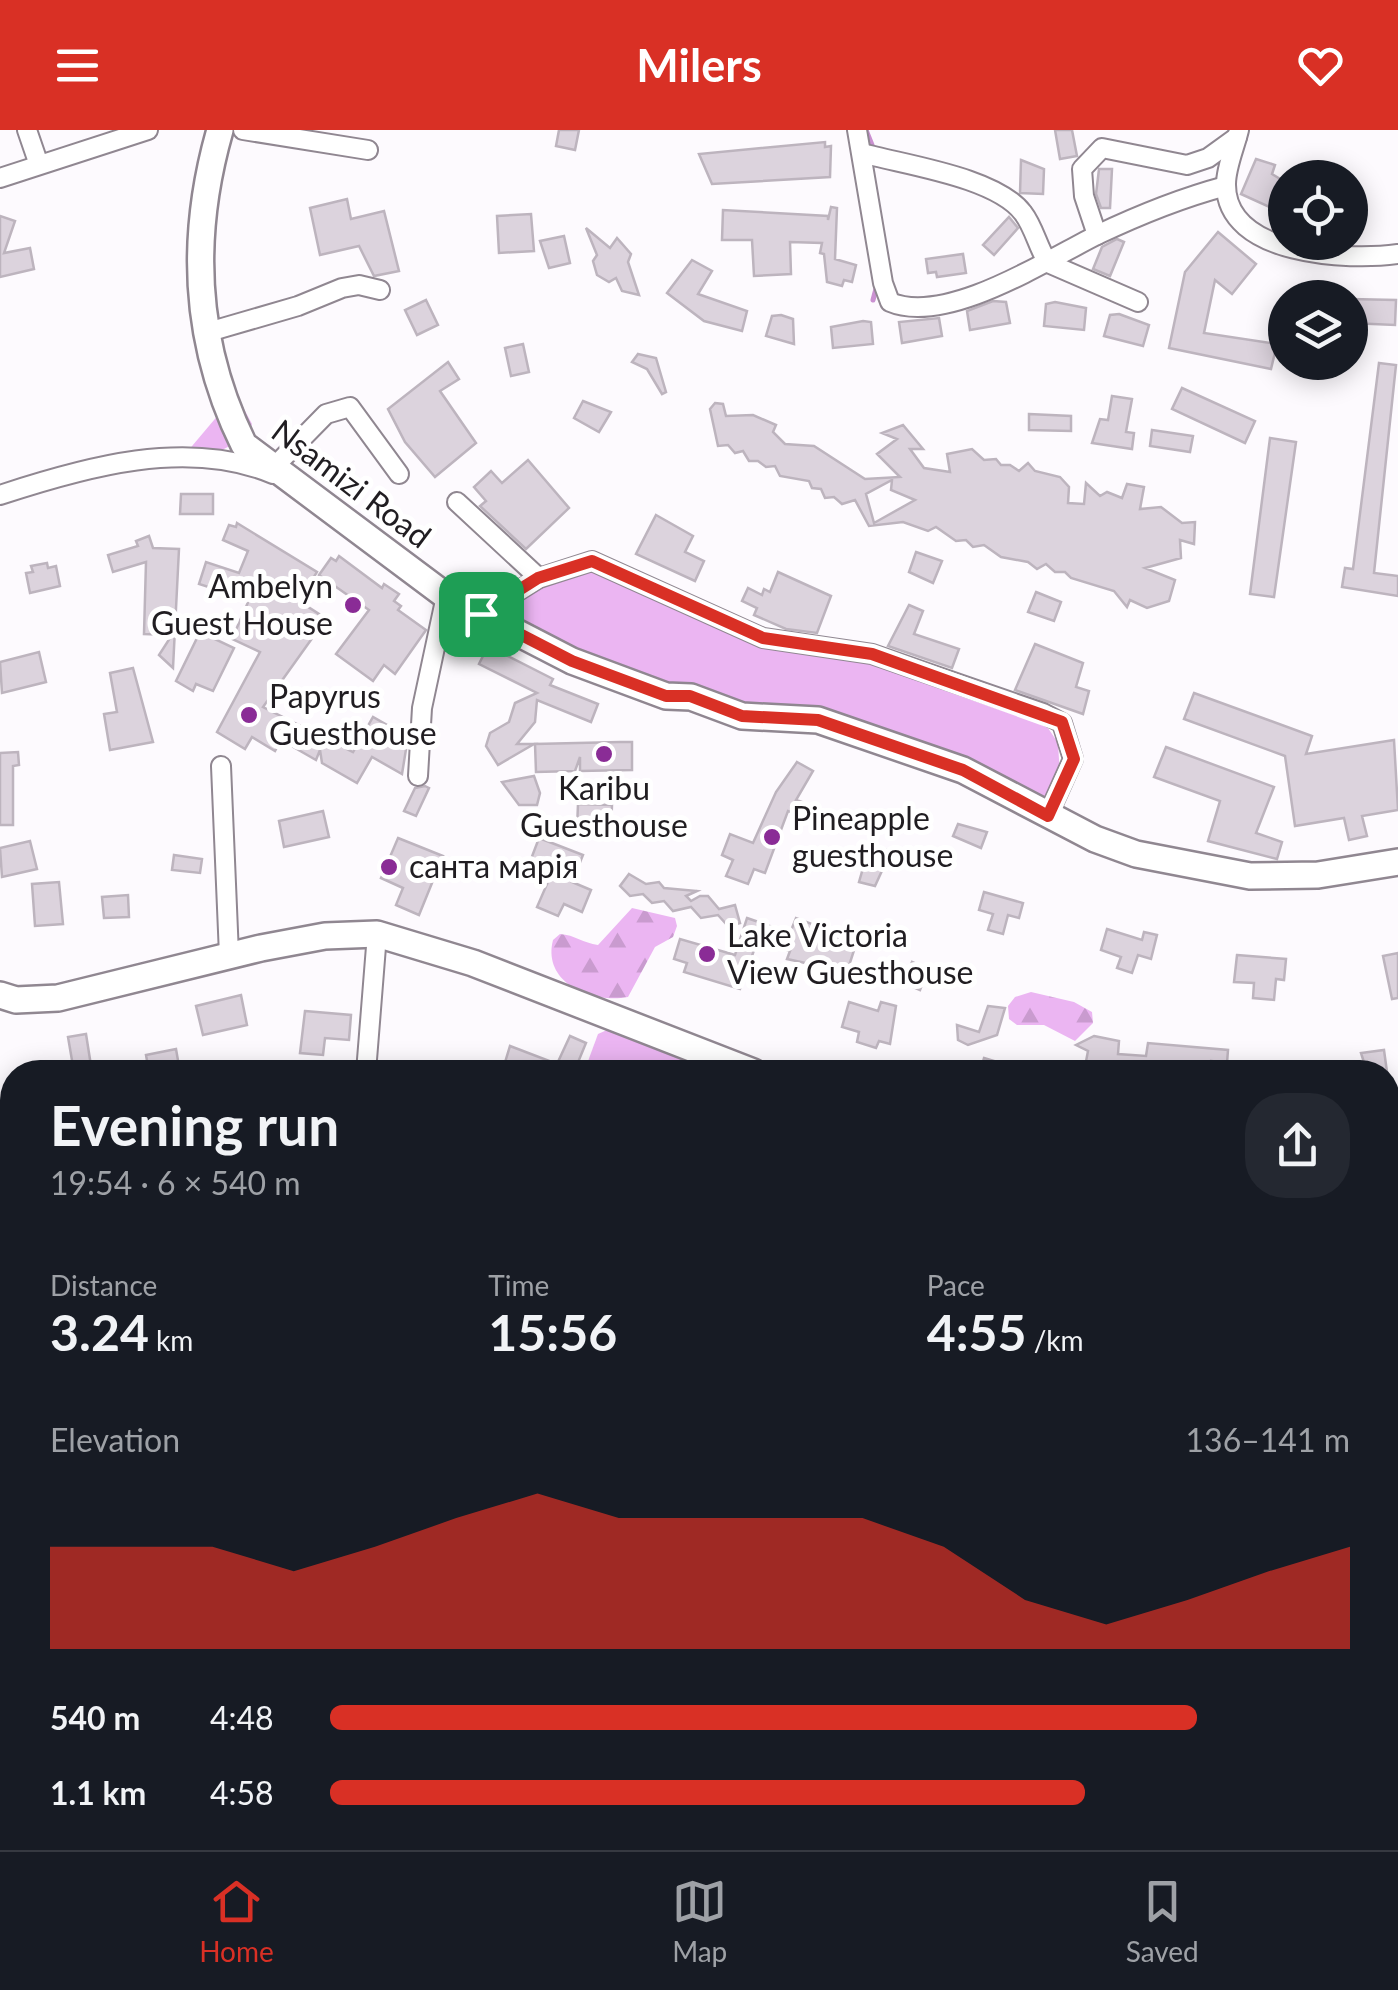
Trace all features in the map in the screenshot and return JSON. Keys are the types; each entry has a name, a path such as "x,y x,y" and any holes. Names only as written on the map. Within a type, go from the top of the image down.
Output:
{"street":[{"path":"27,130 38,162"},
{"path":"0,178 38,162 148,130"},
{"name":"Nsamizi Road","path":"220,130 198,254 204,333 218,385 244,445 446,596 572,661 654,692 690,696 742,716 818,720 963,770 1048,816 1136,854 1250,876 1318,874 1398,862"},
{"path":"243,130 368,150"},
{"path":"857,130 890,302 902,307 969,297 1173,201 1226,186"},
{"path":"1238,133 1226,186 1238,216 1285,249 1350,258 1398,254"},
{"path":"1097,235 1084,196 1082,169 1102,148 1188,165 1208,158 1238,133"},
{"path":"862,154 971,182 1006,198 1025,214 1048,263 1138,302"},
{"path":"204,333 298,306 342,288 358,285 380,290"},
{"path":"274,467 326,414 350,407 399,474"},
{"path":"0,495 162,457 207,456 244,445"},
{"path":"207,456 296,484"},
{"path":"457,502 538,578"},
{"path":"481,614 538,578 592,561 763,638 872,654 1043,714 1062,722 1074,759 1048,816"},
{"path":"418,776 422,708 446,596"},
{"path":"222,766 230,955"},
{"path":"367,1060 377,934"},
{"path":"0,996 16,1000 58,998 230,955 326,936 377,934 472,962 698,1060"}],"green space":[{"path":"236,394 252,424 247,437 222,450 187,452"},
{"path":"584,556 791,646 845,655 1040,716 1058,743 1062,810 970,770 683,693 544,637 496,613 499,602 564,559"},
{"path":"632,908 675,918 677,926 673,937 655,947 628,997 600,997 562,979 552,955 553,940 560,934 598,945"},
{"path":"1031,992 1074,1002 1092,1012 1093,1023 1075,1041 1044,1025 1017,1025 1009,1019 1008,1006 1015,997"},
{"path":"607,1030 698,1060 588,1060 598,1034"}],"building":[{"path":"559,130 579,130 575,150 556,146"},
{"path":"1055,130 1072,130 1077,156 1060,159"},
{"path":"825,142 825,147 831,146 830,177 712,184 699,154"},
{"path":"1256,159 1268,163 1268,206 1241,194"},
{"path":"1021,160 1044,169 1043,194 1020,193"},
{"path":"1099,169 1112,169 1110,208 1101,208 1096,194"},
{"path":"347,199 351,219 384,211 399,271 374,276 359,246 320,255 310,208"},
{"path":"831,207 837,208 835,259 856,265 852,282 844,280 842,286 827,282 824,254 820,253 822,243 790,242 791,274 754,276 752,240 722,240 723,210 828,216 828,220"},
{"path":"531,214 534,251 499,253 497,216"},
{"path":"0,216 15,221 4,253 30,248 34,269 0,277"},
{"path":"1009,217 1018,228 994,255 983,245"},
{"path":"586,228 610,248 617,238 631,254 628,262 639,295 622,291 616,278 609,282 597,275 593,261 597,255"},
{"path":"1218,232 1256,264 1232,294 1215,280 1204,333 1268,343 1268,368 1169,348 1185,272"},
{"path":"564,236 570,263 549,268 540,241"},
{"path":"1117,239 1124,242 1110,276 1093,269 1102,247"},
{"path":"963,254 966,273 937,277 936,272 928,273 926,259"},
{"path":"692,260 712,271 698,294 747,311 742,331 704,321 667,293"},
{"path":"1368,299 1396,300 1395,325 1368,324"},
{"path":"426,300 438,325 417,335 405,310"},
{"path":"993,301 1006,302 1010,323 970,330 967,311"},
{"path":"1046,304 1086,308 1084,330 1044,326"},
{"path":"1119,314 1149,325 1143,346 1104,336 1110,315"},
{"path":"772,316 793,319 794,344 766,336"},
{"path":"939,318 942,336 902,343 899,322"},
{"path":"871,322 873,344 833,348 831,327"},
{"path":"523,344 529,372 511,376 505,348"},
{"path":"638,354 656,358 666,392 662,394 647,369 632,362"},
{"path":"448,362 459,379 440,391 476,443 435,477 405,442 388,409"},
{"path":"1379,363 1396,365 1374,573 1398,576 1398,596 1342,587 1345,568 1353,569"},
{"path":"1182,388 1255,421 1245,443 1172,409"},
{"path":"1112,396 1132,399 1126,432 1134,433 1132,449 1092,443 1100,419 1108,420"},
{"path":"583,401 611,412 599,432 574,418"},
{"path":"715,403 723,404 726,416 753,415 776,425 773,432 785,444 814,446 865,479 900,477 877,454 897,439 882,433 903,425 923,449 910,449 924,468 950,472 947,454 972,449 984,460 996,459 1001,465 1019,471 1028,463 1035,471 1060,477 1069,487 1068,503 1084,504 1086,483 1100,496 1107,492 1122,498 1127,484 1144,487 1140,509 1161,507 1182,523 1195,522 1194,544 1180,540 1181,558 1145,568 1175,580 1169,601 1147,608 1130,600 1127,607 1114,591 1071,578 1065,572 1055,572 1046,564 1037,569 1028,562 1001,557 984,545 973,547 966,540 956,541 936,527 928,531 903,522 869,526 855,500 842,504 834,497 825,498 821,489 812,488 809,481 780,476 775,466 749,461 743,451 735,453 728,445 718,446 710,409","holes":["892,480 891,490 915,500 874,523 866,494"]},
{"path":"1029,414 1071,416 1071,431 1029,430"},
{"path":"1152,430 1193,436 1190,452 1150,446"},
{"path":"1270,438 1296,442 1274,597 1250,594"},
{"path":"528,460 569,508 526,549 480,506 486,501 474,487 491,471 502,483"},
{"path":"181,494 213,494 213,514 180,514"},
{"path":"656,515 693,536 685,552 704,561 695,581 636,554"},
{"path":"237,523 317,572 299,601 319,614 312,626 318,630 263,707 353,752 373,717 408,737 402,774 372,757 357,783 322,763 320,750 316,760 281,740 275,751 252,737 245,749 217,732 260,652 232,639 249,600 199,584 206,562 239,573 248,551 223,540 229,525 236,527"},
{"path":"149,536 153,548 179,549 173,668 159,655 172,635 144,634 146,562 113,572 108,555 138,546 136,541"},
{"path":"916,552 942,561 933,583 909,572"},
{"path":"339,556 382,588 384,584 399,594 394,601 401,606 398,610 426,630 395,674 384,665 373,681 336,654 369,610 319,575 331,558 336,561"},
{"path":"47,563 48,568 56,566 60,586 30,593 26,573 33,572 31,566"},
{"path":"778,572 831,596 817,633 786,629 754,615 757,608 742,601 748,588 762,595 764,589 770,592"},
{"path":"1036,592 1061,602 1054,621 1028,612"},
{"path":"909,605 923,611 914,634 959,649 952,668 888,646"},
{"path":"200,632 234,648 213,691 196,684 193,691 176,681"},
{"path":"1035,644 1083,663 1076,687 1089,691 1083,714 1015,690"},
{"path":"488,646 553,679 550,685 598,704 591,722 537,700 535,722 517,744 534,744 498,765 486,746 490,733 509,722 515,703 537,693 479,664"},
{"path":"39,652 46,682 2,693 0,662"},
{"path":"133,668 153,742 110,750 104,714 117,712 110,673"},
{"path":"1194,693 1312,736 1306,754 1394,740 1398,810 1362,816 1367,836 1349,840 1344,818 1295,826 1285,756 1184,719"},
{"path":"632,742 632,770 580,771 580,757 575,771 536,772 535,744"},
{"path":"1166,747 1274,787 1256,833 1282,842 1277,859 1208,841 1220,801 1154,777"},
{"path":"18,752 19,765 13,766 13,825 0,825 0,753"},
{"path":"797,762 813,771 796,800 802,802 798,814 788,811 765,873 754,869 748,884 726,876 733,860 722,855 730,834 753,843 776,792"},
{"path":"534,776 540,793 537,805 519,805 502,782"},
{"path":"415,788 429,788 416,816 404,811"},
{"path":"578,804 612,805 611,830 577,829"},
{"path":"323,811 329,837 284,847 279,821"},
{"path":"958,824 987,832 981,848 953,836"},
{"path":"398,838 443,856 419,915 396,905 403,888 381,878"},
{"path":"539,838 583,855 572,882 591,890 582,912 564,904 558,916 537,907 554,868 531,859"},
{"path":"30,841 37,869 2,877 0,848"},
{"path":"865,843 891,851 875,886 859,882 863,868 845,863 849,850 861,853"},
{"path":"174,855 202,859 200,873 172,870"},
{"path":"629,874 646,884 659,882 664,888 697,891 686,896 691,901 708,896 719,909 735,905 740,923 728,926 718,915 701,918 691,907 673,911 664,901 652,903 643,894 630,896 620,886"},
{"path":"59,882 63,924 35,926 32,884"},
{"path":"984,892 1023,903 1019,918 1008,915 1003,934 988,930 993,914 979,910"},
{"path":"128,895 129,917 104,918 102,897"},
{"path":"747,918 790,933 796,918 857,941 847,972 787,959 790,951 757,942 740,989 684,972 687,963 674,959 680,939 735,955"},
{"path":"1107,929 1142,940 1144,932 1157,935 1151,959 1138,955 1132,973 1117,968 1121,957 1101,950"},
{"path":"1398,953 1398,998 1392,999 1383,956"},
{"path":"1237,955 1286,959 1284,980 1276,979 1274,1000 1253,998 1254,983 1234,982"},
{"path":"912,962 928,969 920,990 904,983"},
{"path":"241,995 247,1025 203,1035 196,1006"},
{"path":"849,1002 878,1011 881,1002 896,1006 890,1044 879,1041 876,1048 857,1042 859,1032 842,1027"},
{"path":"988,1006 1005,1008 997,1035 968,1045 958,1040 957,1025 979,1032"},
{"path":"305,1011 351,1015 349,1040 325,1038 323,1055 300,1053"},
{"path":"86,1034 90,1060 72,1060 68,1037"},
{"path":"570,1036 586,1043 579,1060 559,1060"},
{"path":"1094,1036 1119,1041 1118,1054 1146,1056 1148,1043 1228,1050 1227,1060 1086,1060 1088,1051 1076,1045"},
{"path":"510,1046 547,1060 506,1060"},
{"path":"176,1049 178,1060 147,1060 146,1055"},
{"path":"1384,1050 1385,1060 1363,1060 1361,1053"}],"waterway":[{"path":"866,130 872,145"},
{"path":"873,300 877,285"}],"place":[{"name":"Ambelyn Guest House","path":"353,605"},
{"name":"Papyrus Guesthouse","path":"249,715"},
{"name":"Karibu Guesthouse","path":"604,754"},
{"name":"Pineapple guesthouse","path":"772,837"},
{"name":"санта марія","path":"389,867"},
{"name":"Lake Victoria View Guesthouse","path":"707,954"}],"route":[{"path":"592,561 763,638 789,644 825,644 872,654 1043,714 1062,722 1074,759 1048,816 963,770 866,740 818,720 742,716 690,696 666,696 572,661 481,614 538,578 592,561"}]}
